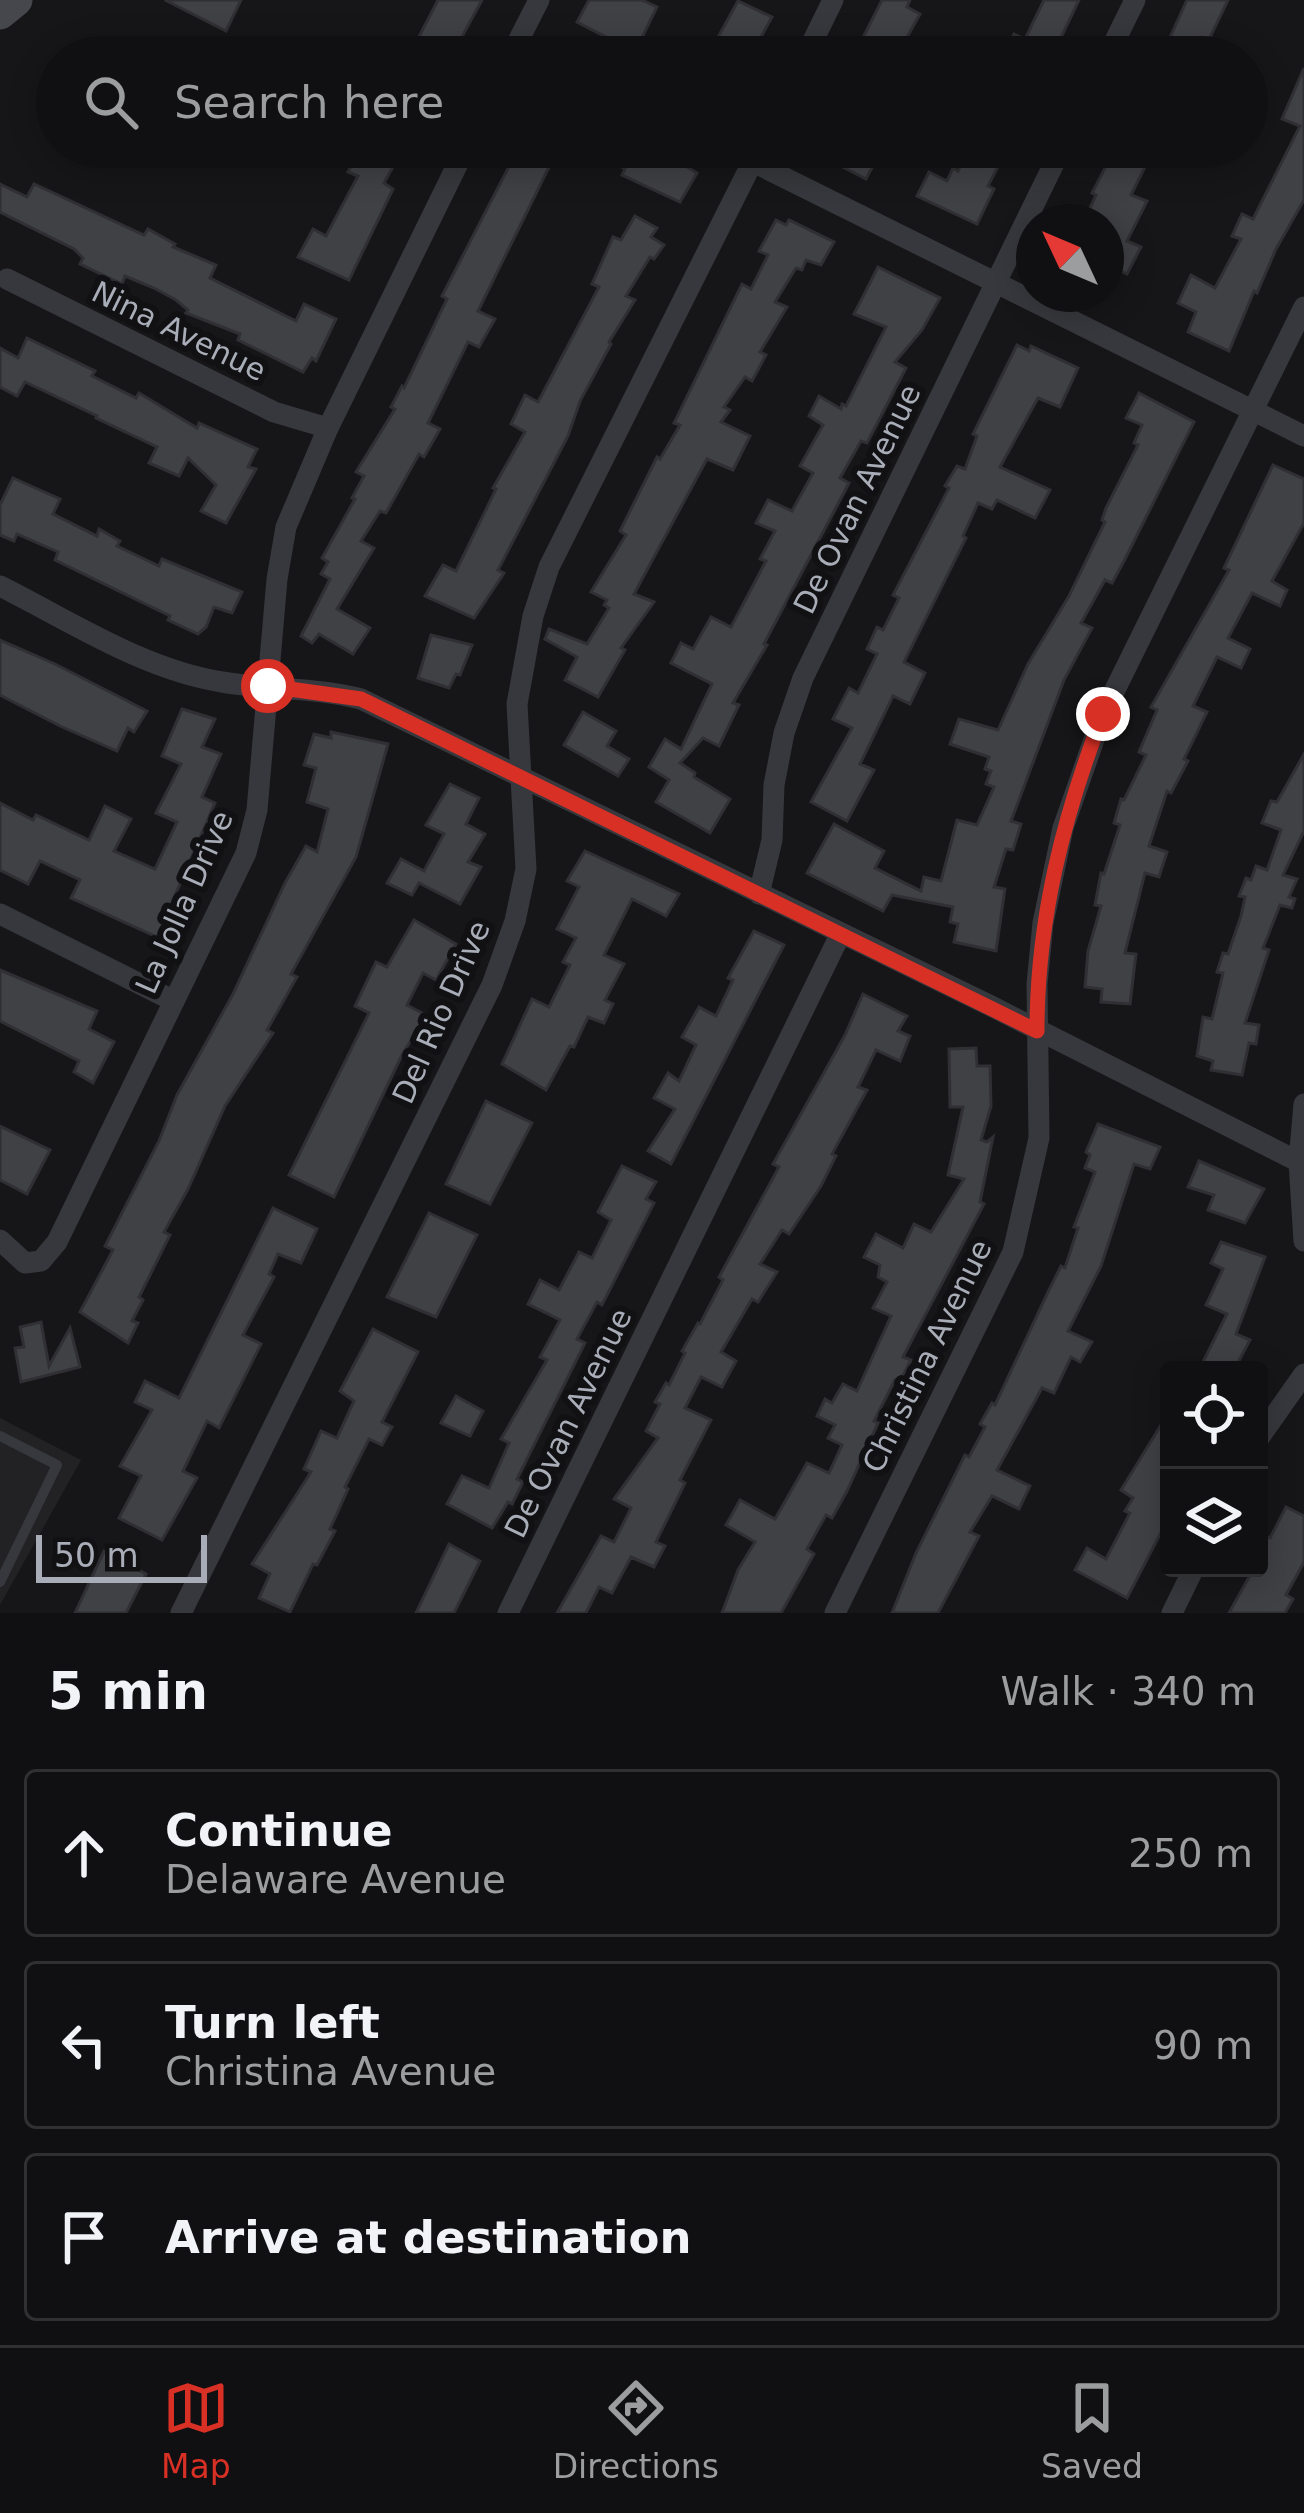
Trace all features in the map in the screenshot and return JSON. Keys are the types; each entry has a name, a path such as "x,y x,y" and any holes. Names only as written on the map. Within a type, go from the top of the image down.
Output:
{"street":[{"path":"0,14 16,0"},
{"path":"520,36 538,0"},
{"path":"815,36 833,0"},
{"path":"1117,36 1135,0"},
{"name":"La Jolla Drive","path":"0,1240 25,1263 41,1262 57,1242 246,854 257,811 277,579 286,527 328,428 456,168"},
{"name":"Del Rio Drive","path":"181,1613 492,985 515,921 526,869 518,704 533,616 549,567 749,168"},
{"path":"782,168 995,283 1304,436"},
{"name":"De Ovan Avenue","path":"759,894 772,841 774,785 784,733 803,678 1052,168"},
{"name":"Nina Avenue","path":"7,279 274,412 328,428"},
{"name":"Christina Avenue","path":"836,1613 1012,1252 1040,1138 1037,1031 1043,923 1063,828 1083,767 1103,714 1304,307"},
{"path":"0,586 171,669 221,682 361,699 1299,1162"},
{"path":"0,914 174,1001"},
{"name":"De Ovan Avenue","path":"508,1613 840,935"},
{"path":"1304,1104 1299,1162 1304,1241"},
{"path":"1268,1425 1304,1374"},
{"path":"1172,1613 1190,1577"}],"lane":[{"path":"0,1436 57,1465 0,1582"}],"shaded area":[{"path":"0,1418 81,1460 0,1605"}],"building":[{"path":"165,0 241,0 226,31"},
{"path":"438,0 482,0 462,36 419,36"},
{"path":"589,0 642,0 657,7 643,36 604,36 577,22"},
{"path":"882,0 910,0 907,7 920,14 908,36 864,36"},
{"path":"1044,0 1079,0 1062,36 1026,36"},
{"path":"1187,0 1228,0 1211,36 1171,36"},
{"path":"738,1 772,17 762,36 719,36"},
{"path":"1304,68 1304,200 1257,293 1254,291 1229,351 1188,332 1196,312 1178,303 1191,275 1215,288 1241,239 1232,236 1242,214 1253,219 1300,126 1282,119"},
{"path":"350,168 392,168 384,183 393,189 349,280 298,257 313,229 326,236 358,176 348,172"},
{"path":"508,168 549,168 478,311 495,319 479,347 468,342 428,423 440,429 424,457 419,454 386,513 380,511 361,541 374,548 337,609 370,628 353,654 319,634 312,643 301,636 330,579 321,574 328,562 322,558 355,499 364,476 356,472 395,409 391,407 447,299 442,296"},
{"path":"689,168 697,173 680,202 622,175 625,169"},
{"path":"845,168 872,168 866,179"},
{"path":"953,168 997,168 988,186 994,189 977,224 917,196 929,172 947,181"},
{"path":"1105,168 1144,168 1131,195 1147,201 1127,241 1141,247 1127,274 1124,204 1092,204 1096,195 1092,193"},
{"path":"0,184 27,197 34,184 144,235 148,229 175,244 173,247 216,265 210,278 296,321 304,304 336,319 316,361 312,358 303,372 238,340 240,334 186,313 176,300 154,288 125,276 122,284 80,264 83,258 74,249 0,212"},
{"path":"635,216 657,228 651,237 664,245 654,259 650,257 626,296 635,300 609,342 568,436 498,570 504,573 474,618 425,596 443,565 456,571 493,488 525,432 511,424 525,395 538,402 599,287 592,284 613,237 621,240"},
{"path":"776,220 786,225 789,220 834,242 821,265 806,260 802,270 796,268 775,302 787,307 760,352 766,355 752,381 745,377 724,407 730,410 721,422 750,436 733,470 707,459 634,594 654,602 621,648 625,650 598,697 565,680 577,657 545,639 549,629 587,644 609,608 604,605 607,600 591,592 626,535 620,531 657,457 660,459 680,425 674,423 742,284 751,289 768,255 759,251"},
{"path":"878,267 940,298 922,330 895,362 906,368 867,443 861,441 840,478 849,483 733,703 739,705 719,746 703,738 680,763 730,799 710,833 656,802 669,780 649,767 665,739 681,749 712,684 671,663 681,643 693,649 711,617 731,627 766,561 760,559 775,531 756,523 768,500 792,511 813,473 800,466 823,425 809,416 819,396 841,409 842,404 846,406 886,327 854,314"},
{"path":"27,338 95,371 92,376 136,398 139,393 197,428 199,423 257,449 248,467 256,469 226,523 201,511 216,485 188,458 179,476 149,463 157,447 97,416 25,382 17,396 0,387 0,348 18,358"},
{"path":"1017,345 1029,351 1031,346 1078,368 1060,407 1038,398 1000,467 1050,490 1035,518 997,500 992,509 978,503 966,538 904,662 925,673 910,704 893,696 860,764 874,770 847,821 811,802 852,728 833,719 849,688 858,693 877,654 867,649 877,627 883,630 899,598 893,595 949,488 945,486 957,466 965,469 977,436 973,434"},
{"path":"1139,393 1194,422 1112,583 1105,580 1081,623 1092,628 1064,680 1011,821 1021,824 1013,850 1006,849 994,887 1005,889 996,951 954,942 958,924 950,922 953,907 892,895 883,911 807,873 834,824 884,851 875,868 921,891 924,877 941,881 957,820 977,825 994,787 986,784 989,757 950,744 959,719 998,730 1028,664 1069,596 1138,445 1134,443 1142,425 1126,418"},
{"path":"1273,465 1304,479 1304,523 1272,581 1287,590 1280,606 1252,593 1228,638 1250,649 1241,668 1217,657 1193,706 1207,712 1184,759 1188,761 1171,793 1167,791 1149,846 1167,852 1159,877 1145,873 1125,953 1136,954 1130,1004 1101,1002 1102,989 1085,987 1088,951 1101,906 1095,905 1101,873 1120,825 1114,823 1121,799 1146,755 1139,752 1157,710 1151,707 1229,570 1224,568"},
{"path":"13,478 60,499 53,514 97,536 99,529 120,541 117,546 159,566 162,559 242,592 232,613 214,607 198,634 55,560 58,552 17,534 14,541 0,535 0,505"},
{"path":"431,635 472,645 449,688 418,678"},
{"path":"0,640 147,711 134,732 128,728 117,751 60,726 0,695"},
{"path":"182,709 215,719 202,747 221,754 202,797 215,803 157,937 71,898 80,880 40,861 28,884 0,870 0,803 89,840 105,806 131,819 114,851 155,869 177,822 156,813 181,764 162,756"},
{"path":"583,712 616,731 607,746 629,759 618,776 564,745"},
{"path":"331,732 388,744 356,857 291,974 297,977 267,1030 273,1033 225,1106 164,1232 170,1235 139,1297 143,1300 132,1321 138,1323 128,1343 80,1312 113,1250 105,1246 177,1095 233,994 285,883 306,846 317,852 328,809 307,802 316,768 304,765 314,734 331,738"},
{"path":"1304,754 1304,831 1283,875 1297,879 1289,897 1295,899 1292,908 1280,905 1263,948 1269,950 1245,1023 1259,1025 1256,1044 1249,1043 1242,1075 1211,1070 1213,1061 1197,1056 1203,1017 1212,1019 1223,973 1217,972 1241,916 1245,897 1239,896 1246,878 1251,880 1256,866 1267,870 1281,830 1262,823 1271,801 1277,802"},
{"path":"450,784 479,798 466,824 485,834 468,862 481,867 460,904 419,883 412,895 387,883 401,859 424,871 444,834 426,825"},
{"path":"585,851 679,894 666,916 632,899 604,955 624,964 605,1000 613,1004 604,1023 588,1017 546,1090 502,1064 532,999 549,1007 570,965 563,962 576,938 557,929 579,887 567,881"},
{"path":"414,920 456,944 436,980 423,973 407,1005 426,1015 334,1197 289,1175 369,1013 355,1006 376,962 387,967"},
{"path":"754,931 784,945 671,1164 648,1151 675,1109 654,1098 668,1073 679,1081 696,1045 682,1037 699,1007 716,1016 733,980 728,978"},
{"path":"0,970 97,1011 89,1029 114,1042 93,1083 74,1072 79,1061 0,1021"},
{"path":"863,994 907,1016 898,1031 910,1036 900,1061 876,1050 858,1087 867,1090 832,1154 836,1156 821,1186 789,1234 782,1230 760,1264 777,1272 758,1302 752,1299 721,1352 736,1361 722,1387 701,1377 685,1408 711,1420 680,1480 685,1483 656,1542 665,1546 654,1567 631,1557 612,1593 599,1587 586,1613 557,1613 601,1536 614,1542 631,1508 614,1499 658,1438 646,1431 660,1404 655,1402 669,1385 682,1351 723,1280 719,1277 779,1167 773,1164"},
{"path":"976,1048 977,1066 990,1066 991,1106 981,1140 993,1137 980,1202 984,1204 903,1357 911,1360 874,1421 878,1423 847,1491 832,1518 826,1515 807,1549 814,1554 781,1613 722,1613 738,1570 755,1542 726,1525 740,1500 775,1519 807,1463 829,1473 842,1445 828,1438 835,1425 817,1416 825,1399 832,1403 843,1384 857,1391 891,1316 873,1308 887,1282 878,1277 880,1265 864,1257 876,1234 903,1248 914,1224 931,1232 964,1179 948,1175 963,1107 950,1107 949,1049"},
{"path":"486,1101 532,1123 490,1204 446,1184"},
{"path":"1098,1124 1160,1147 1150,1169 1134,1164 1101,1266 1068,1331 1092,1342 1080,1362 1071,1357 1054,1393 1042,1388 997,1470 1030,1486 1019,1509 992,1496 970,1532 979,1536 938,1613 892,1613 965,1455 969,1457 985,1427 980,1424 995,1405 1061,1266 1065,1268 1078,1228 1074,1227 1095,1172 1085,1168 1090,1155 1086,1152"},
{"path":"0,1126 50,1150 27,1194 0,1180"},
{"path":"1199,1161 1264,1189 1245,1223 1208,1210 1214,1195 1188,1187"},
{"path":"622,1166 656,1182 646,1199 654,1203 602,1305 597,1302 577,1339 585,1343 517,1479 523,1482 492,1528 447,1504 462,1476 489,1488 509,1443 501,1439 547,1360 540,1357 560,1320 528,1304 540,1280 559,1290 579,1252 592,1258 611,1220 598,1212"},
{"path":"273,1208 317,1229 301,1263 278,1254 269,1274 274,1277 243,1335 261,1344 219,1428 207,1421 183,1471 197,1478 162,1540 119,1518 141,1476 120,1466 152,1410 135,1402 145,1381 179,1398"},
{"path":"429,1213 477,1235 436,1317 387,1297"},
{"path":"1221,1242 1265,1257 1236,1334 1250,1340 1239,1361 1204,1361 1227,1314 1206,1305 1223,1269 1211,1263"},
{"path":"41,1322 49,1366 70,1328 80,1367 21,1382 15,1348 24,1347 20,1327"},
{"path":"373,1329 418,1352 382,1422 392,1427 382,1445 369,1439 345,1487 330,1529 335,1531 290,1612 259,1598 270,1574 252,1564 311,1472 304,1469 321,1431 337,1438 354,1401 340,1391"},
{"path":"456,1396 483,1411 470,1436 441,1423"},
{"path":"1160,1427 1160,1534 1127,1598 1075,1570 1087,1548 1106,1559 1130,1513 1125,1511 1133,1498 1121,1490"},
{"path":"1286,1507 1304,1516 1304,1562 1286,1595 1293,1599 1285,1613 1229,1613 1249,1577 1268,1577 1270,1538"},
{"path":"449,1544 480,1561 454,1613 416,1613"},
{"path":"104,1551 146,1574 126,1613 75,1613"}],"route":[{"path":"268,686 361,699 1037,1031 1043,923 1063,828 1103,714"}]}
